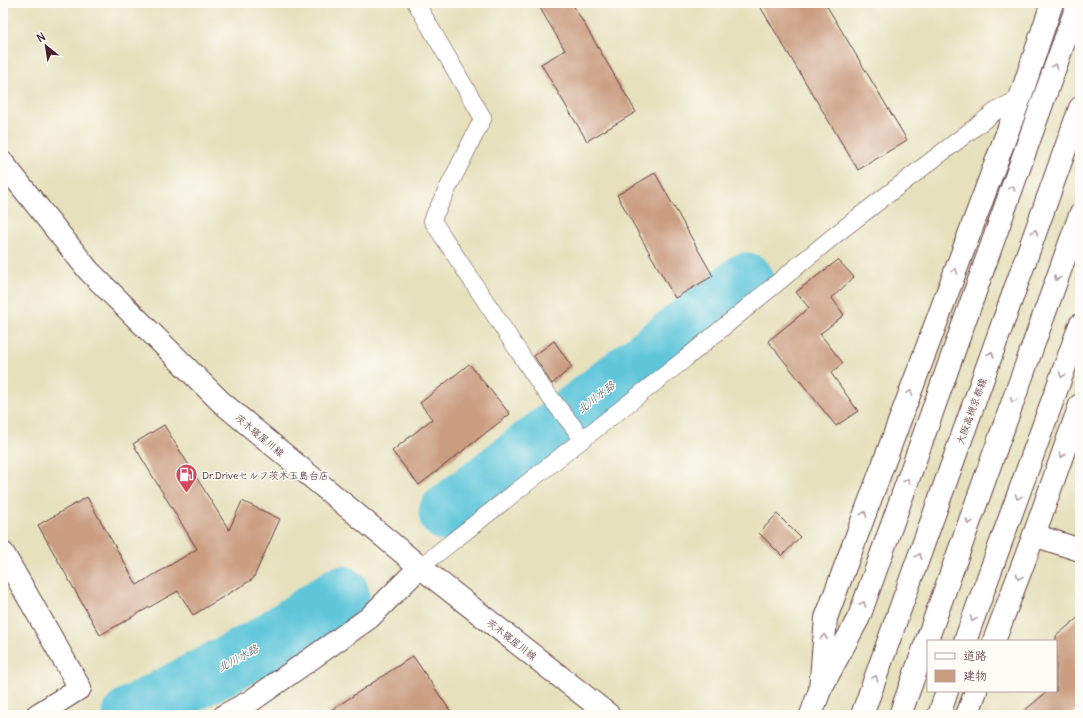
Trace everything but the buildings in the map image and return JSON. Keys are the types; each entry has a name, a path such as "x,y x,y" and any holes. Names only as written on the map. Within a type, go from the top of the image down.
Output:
{"main road":[{"path":"820,690 826,618 1020,98 1052,3"},
{"path":"812,715 820,690 858,616 1078,3"},
{"name":"大阪高槻京都線","path":"862,715 1080,108"},
{"name":"茨木寝屋川線","path":"3,163 89,271 221,402 420,567 609,715"},
{"path":"900,715 1080,215"},
{"path":"965,640 1080,325"},
{"path":"994,640 1034,535 1080,405"},
{"path":"1034,535 1080,550"},
{"path":"3,553 80,688 37,715"},
{"path":"225,715 251,701 369,618 420,567"},
{"path":"939,715 947,692"},
{"path":"967,715 976,692"}],"lane":[{"path":"416,3 483,118 432,220 542,387 578,434"},
{"path":"420,567 578,434 684,360 835,235 996,111 1020,98"}],"waterway":[{"name":"北川水路","path":"447,513 746,281"},
{"name":"北川水路","path":"131,715 264,645 341,594"}],"place":[{"name":"Dr.Driveセルフ茨木玉島台店","path":"186,494"}]}
